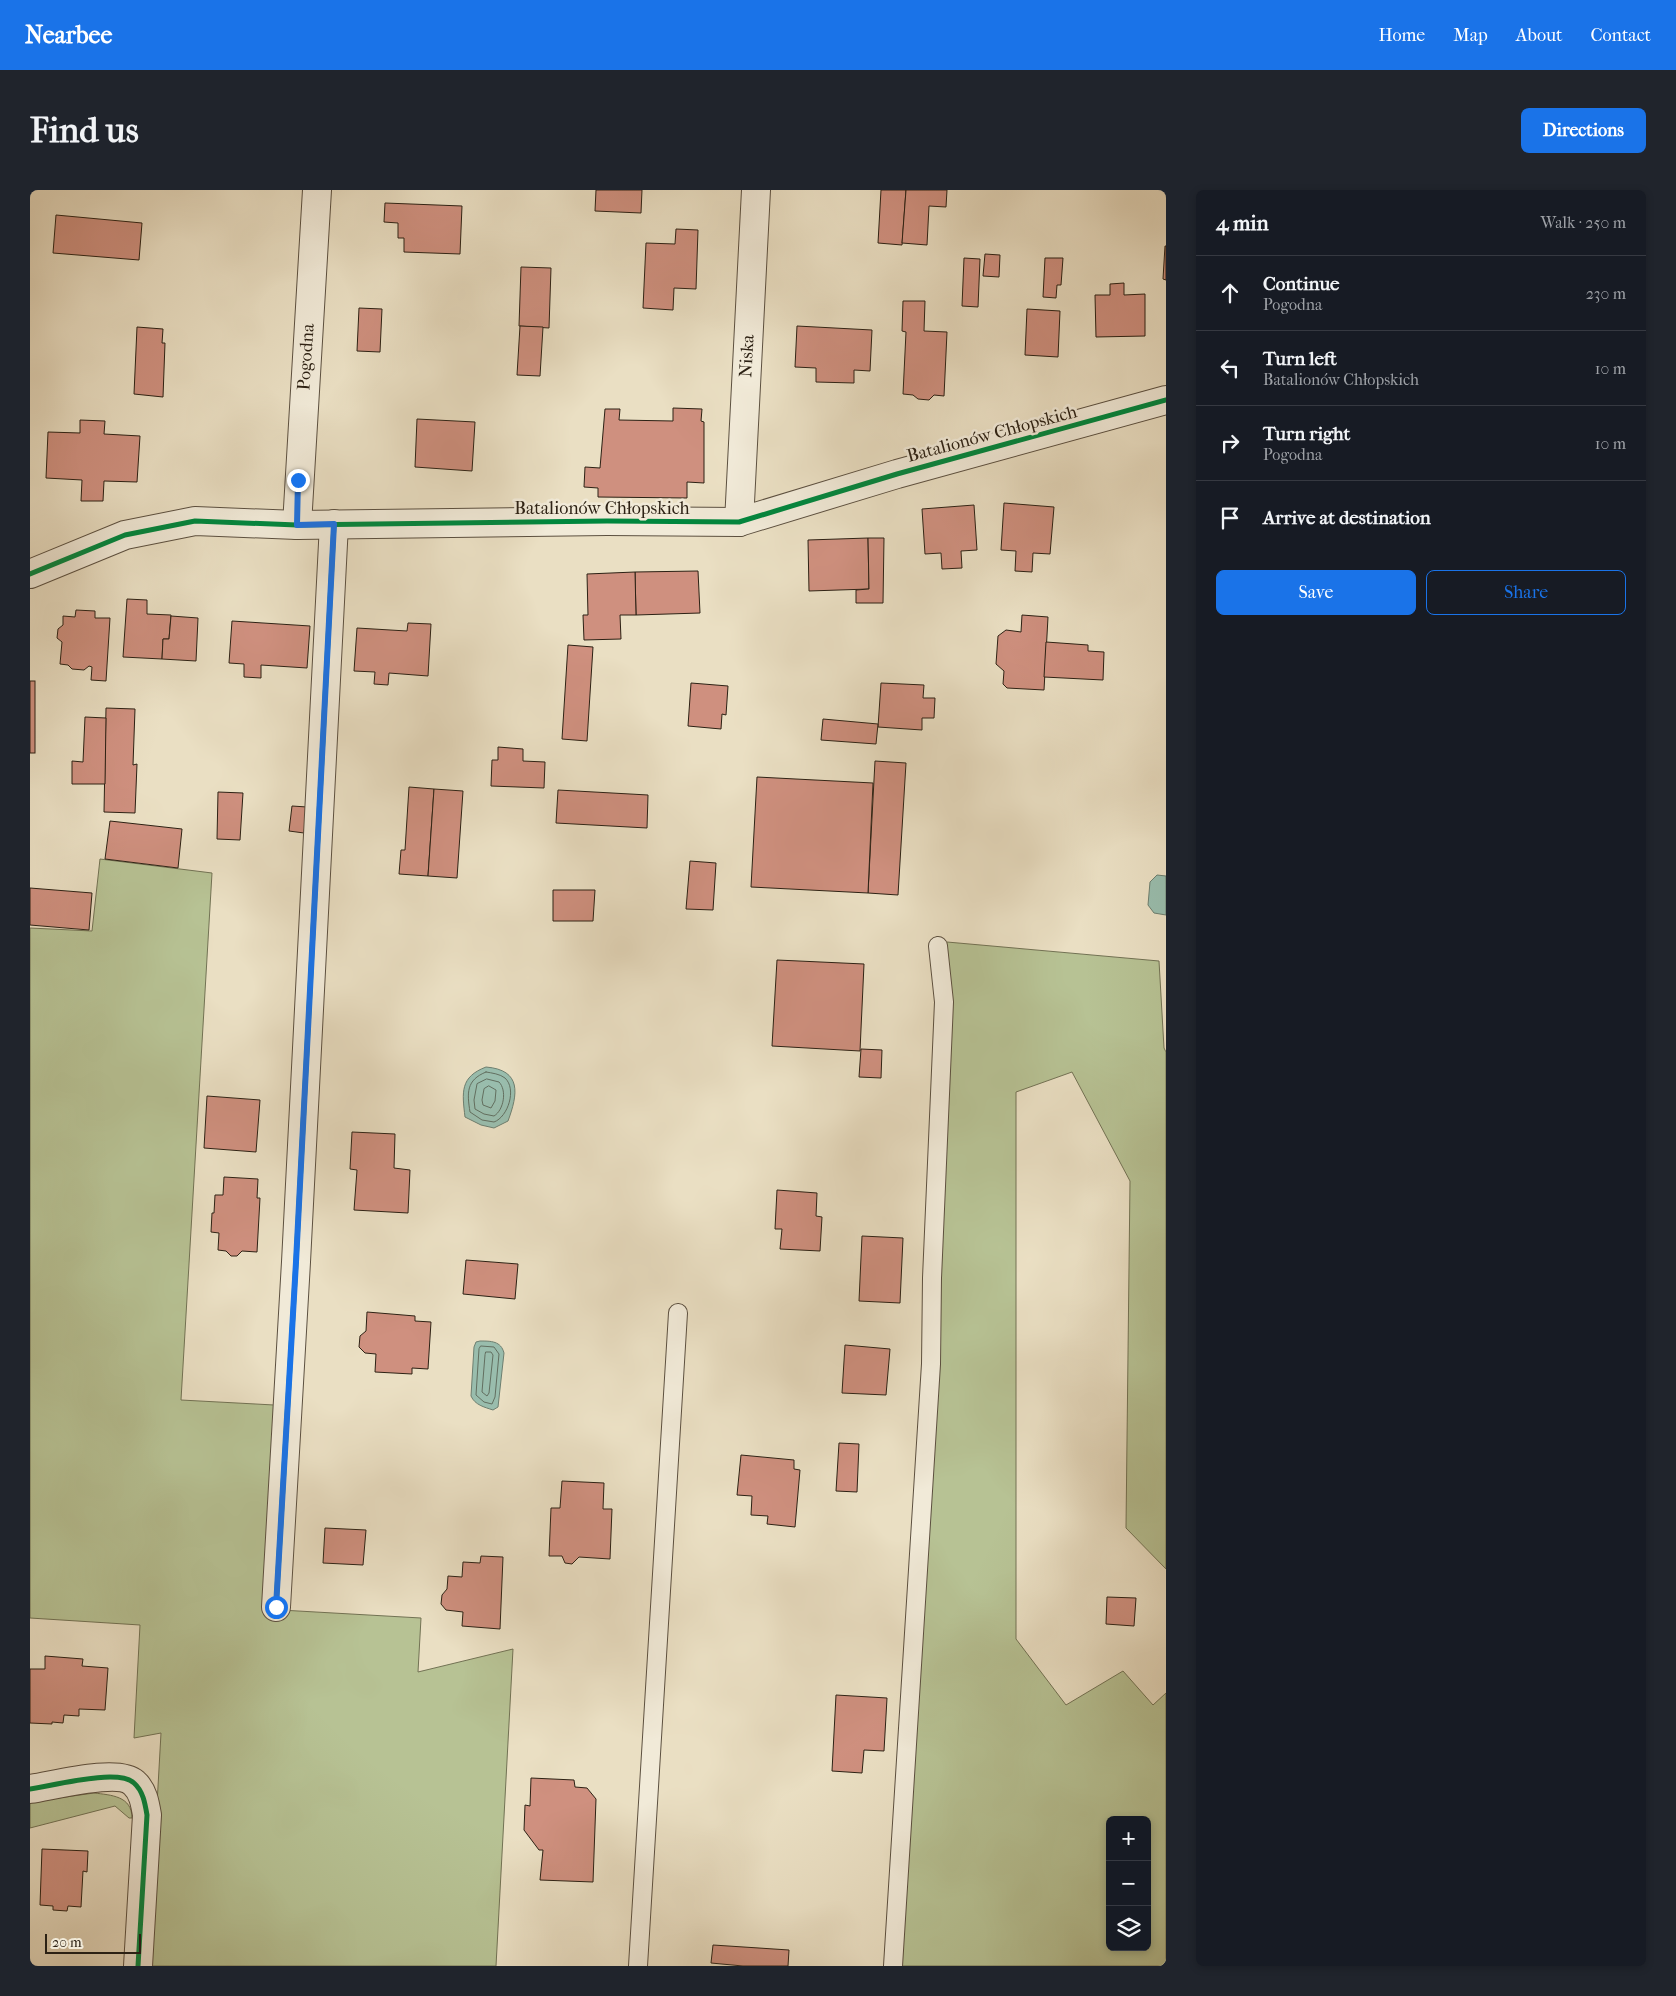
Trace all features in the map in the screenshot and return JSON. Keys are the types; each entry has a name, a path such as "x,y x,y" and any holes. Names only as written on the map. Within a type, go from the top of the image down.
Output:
{"street":[{"name":"Pogodna","path":"297,525 317,190"},
{"name":"Niska","path":"739,522 756,190"},
{"name":"Batalionów Chłopskich","path":"30,574 125,535 195,521 297,525 608,521 739,522 897,474 1166,400"},
{"path":"276,1607 296,1262 334,524"},
{"path":"30,1789 120,1776 134,1782 144,1799 147,1815 138,1966"}],"lane":[{"path":"893,1966 931,1364 932,1278 944,1002 938,946"},
{"path":"638,1966 678,1313"}],"shaded area":[{"path":"100,859 212,873 181,1400 274,1405 263,1609 421,1618 418,1672 513,1649 496,1966 148,1966 161,1733 134,1738 140,1625 30,1618 30,928 92,931"},
{"path":"947,942 1159,961 1164,1048 1166,1052 1166,1569 1126,1528 1130,1181 1072,1072 1016,1092 1016,1639 1066,1705 1123,1671 1153,1705 1166,1693 1166,1966 901,1966"},
{"path":"94,1793 113,1796 124,1801 131,1811 132,1818 129,1818 115,1806 30,1828 30,1802"}],"water":[{"path":"1157,875 1166,876 1166,915 1154,913 1148,905 1150,882"},
{"path":"486,1067 498,1069 506,1073 514,1085 514,1102 508,1121 494,1128 481,1125 465,1117 463,1093 467,1081 471,1076"},
{"path":"476,1342 498,1344 504,1353 498,1407 493,1410 477,1404 471,1396 474,1347"}],"building":[{"path":"596,190 642,190 641,213 595,211"},
{"path":"881,190 906,190 902,245 878,243"},
{"path":"906,190 947,190 946,207 929,206 927,245 902,243"},
{"path":"385,203 462,206 460,254 404,252 404,238 398,238 398,223 384,222"},
{"path":"56,215 142,223 139,260 53,253"},
{"path":"676,229 698,230 696,289 674,288 673,310 643,308 646,243 675,244"},
{"path":"1166,246 1166,280 1163,279"},
{"path":"985,254 1000,255 999,277 983,276"},
{"path":"964,258 980,259 978,307 962,306"},
{"path":"1045,258 1063,258 1061,285 1057,285 1056,298 1043,297"},
{"path":"521,267 551,268 549,328 519,326"},
{"path":"1124,283 1124,295 1145,294 1145,336 1096,337 1095,295 1110,295 1110,284"},
{"path":"903,301 925,301 924,331 947,332 944,396 934,395 929,400 903,394 906,332 902,331"},
{"path":"359,308 382,309 380,352 357,351"},
{"path":"1027,309 1060,311 1058,357 1025,355"},
{"path":"520,326 543,327 540,376 517,375"},
{"path":"797,326 872,330 870,371 854,370 854,383 816,382 816,368 795,367"},
{"path":"137,327 163,329 162,343 165,343 163,397 134,394"},
{"path":"673,408 702,409 701,421 704,422 704,483 687,482 687,498 598,497 598,488 584,487 585,467 600,468 605,409 620,409 619,420 673,421"},
{"path":"417,419 475,422 472,471 415,467"},
{"path":"80,420 105,421 104,434 140,436 137,482 104,481 103,501 81,501 82,480 46,478 48,432 80,433"},
{"path":"1004,503 1054,507 1050,554 1033,553 1032,572 1015,571 1016,551 1001,550"},
{"path":"974,505 977,550 961,551 962,568 942,569 941,553 925,554 922,509"},
{"path":"868,538 869,589 809,591 808,540"},
{"path":"868,538 884,538 883,603 856,603 856,590 869,589"},
{"path":"698,571 700,613 636,615 635,572"},
{"path":"635,572 636,615 620,615 621,639 584,640 583,615 588,615 587,574"},
{"path":"127,599 147,600 147,614 171,615 169,639 163,639 162,659 123,657"},
{"path":"76,610 95,611 95,618 110,618 106,681 91,680 92,667 89,666 84,670 72,669 68,665 60,664 62,642 57,638 58,629 63,625 63,616 75,617"},
{"path":"1022,615 1048,617 1044,690 1007,688 1003,684 1004,671 996,664 998,636 1006,630 1021,632"},
{"path":"171,616 198,618 196,661 162,659 163,639 169,639"},
{"path":"232,621 310,626 307,668 261,665 261,678 244,677 244,664 229,663"},
{"path":"408,623 431,624 428,676 389,673 388,685 374,684 375,672 354,671 357,628 407,631"},
{"path":"1046,642 1088,645 1088,651 1104,652 1103,680 1044,677"},
{"path":"568,645 593,647 587,741 562,739"},
{"path":"30,681 35,681 35,753 30,753"},
{"path":"691,683 728,686 726,715 722,714 721,729 688,726"},
{"path":"881,683 924,685 923,698 935,698 934,718 922,718 922,730 878,727"},
{"path":"106,708 135,709 133,765 137,764 135,813 104,812"},
{"path":"85,717 106,718 105,784 72,784 72,761 83,762"},
{"path":"823,719 878,724 876,744 821,740"},
{"path":"498,747 523,749 523,761 545,762 544,788 491,786 492,760 498,760"},
{"path":"875,761 906,763 898,895 868,893"},
{"path":"757,777 873,783 868,893 751,887"},
{"path":"409,787 434,789 428,876 399,874 401,850 405,850"},
{"path":"434,789 463,791 457,878 428,876"},
{"path":"558,790 648,795 647,828 556,823"},
{"path":"218,792 243,793 240,840 217,839"},
{"path":"292,806 307,807 304,833 289,831"},
{"path":"110,821 182,829 178,868 105,859"},
{"path":"690,861 716,863 713,910 686,909"},
{"path":"30,888 92,893 89,930 30,925"},
{"path":"553,890 595,890 593,921 553,921"},
{"path":"777,960 864,964 860,1051 772,1046"},
{"path":"861,1049 882,1050 881,1078 859,1077"},
{"path":"207,1096 260,1100 256,1152 204,1148"},
{"path":"352,1132 395,1134 394,1168 410,1170 408,1213 354,1210 357,1170 350,1169"},
{"path":"224,1177 258,1179 257,1198 260,1198 257,1252 242,1251 237,1256 231,1256 226,1251 218,1250 219,1233 211,1232 212,1213 214,1213 215,1195 223,1195"},
{"path":"777,1190 817,1193 816,1216 822,1217 820,1251 780,1249 782,1229 775,1229"},
{"path":"862,1236 903,1238 900,1303 859,1301"},
{"path":"466,1260 518,1264 515,1299 463,1294"},
{"path":"367,1312 415,1316 415,1321 431,1322 428,1369 412,1368 412,1374 375,1372 376,1354 365,1353 359,1347 360,1336 366,1331"},
{"path":"845,1345 890,1349 886,1395 842,1393"},
{"path":"839,1443 859,1444 857,1492 836,1491"},
{"path":"741,1455 794,1460 794,1469 800,1470 795,1527 767,1524 768,1516 751,1515 752,1496 737,1495"},
{"path":"562,1481 604,1483 603,1509 612,1509 610,1559 579,1557 572,1564 565,1563 562,1556 549,1556 551,1508 560,1508"},
{"path":"325,1528 366,1530 363,1565 323,1563"},
{"path":"481,1556 503,1557 500,1629 462,1626 463,1612 446,1610 441,1604 442,1595 447,1589 448,1576 462,1577 463,1562 480,1563"},
{"path":"1107,1597 1136,1598 1134,1626 1106,1624"},
{"path":"45,1656 83,1659 82,1666 108,1668 105,1710 79,1709 79,1716 64,1715 63,1723 30,1723 30,1669 45,1669"},
{"path":"836,1695 887,1698 884,1751 864,1750 862,1773 832,1771"},
{"path":"531,1778 574,1780 575,1787 587,1788 596,1799 593,1882 540,1880 543,1850 539,1850 524,1830 525,1805 530,1806"},
{"path":"42,1849 88,1851 87,1872 83,1871 81,1907 68,1906 67,1911 53,1910 53,1906 40,1905"},
{"path":"713,1945 789,1950 788,1966 743,1966 711,1963"}],"cycle path":[{"path":"30,574 125,535 195,521 297,525 607,521 739,522 897,474 1166,400"},
{"path":"276,1607 296,1262 334,524"},
{"path":"30,1789 84,1779 114,1777 126,1779 134,1783 142,1793 147,1815 138,1966"}],"route":[{"path":"276,1607 296,1262 334,524 297,525 298,480"}]}
